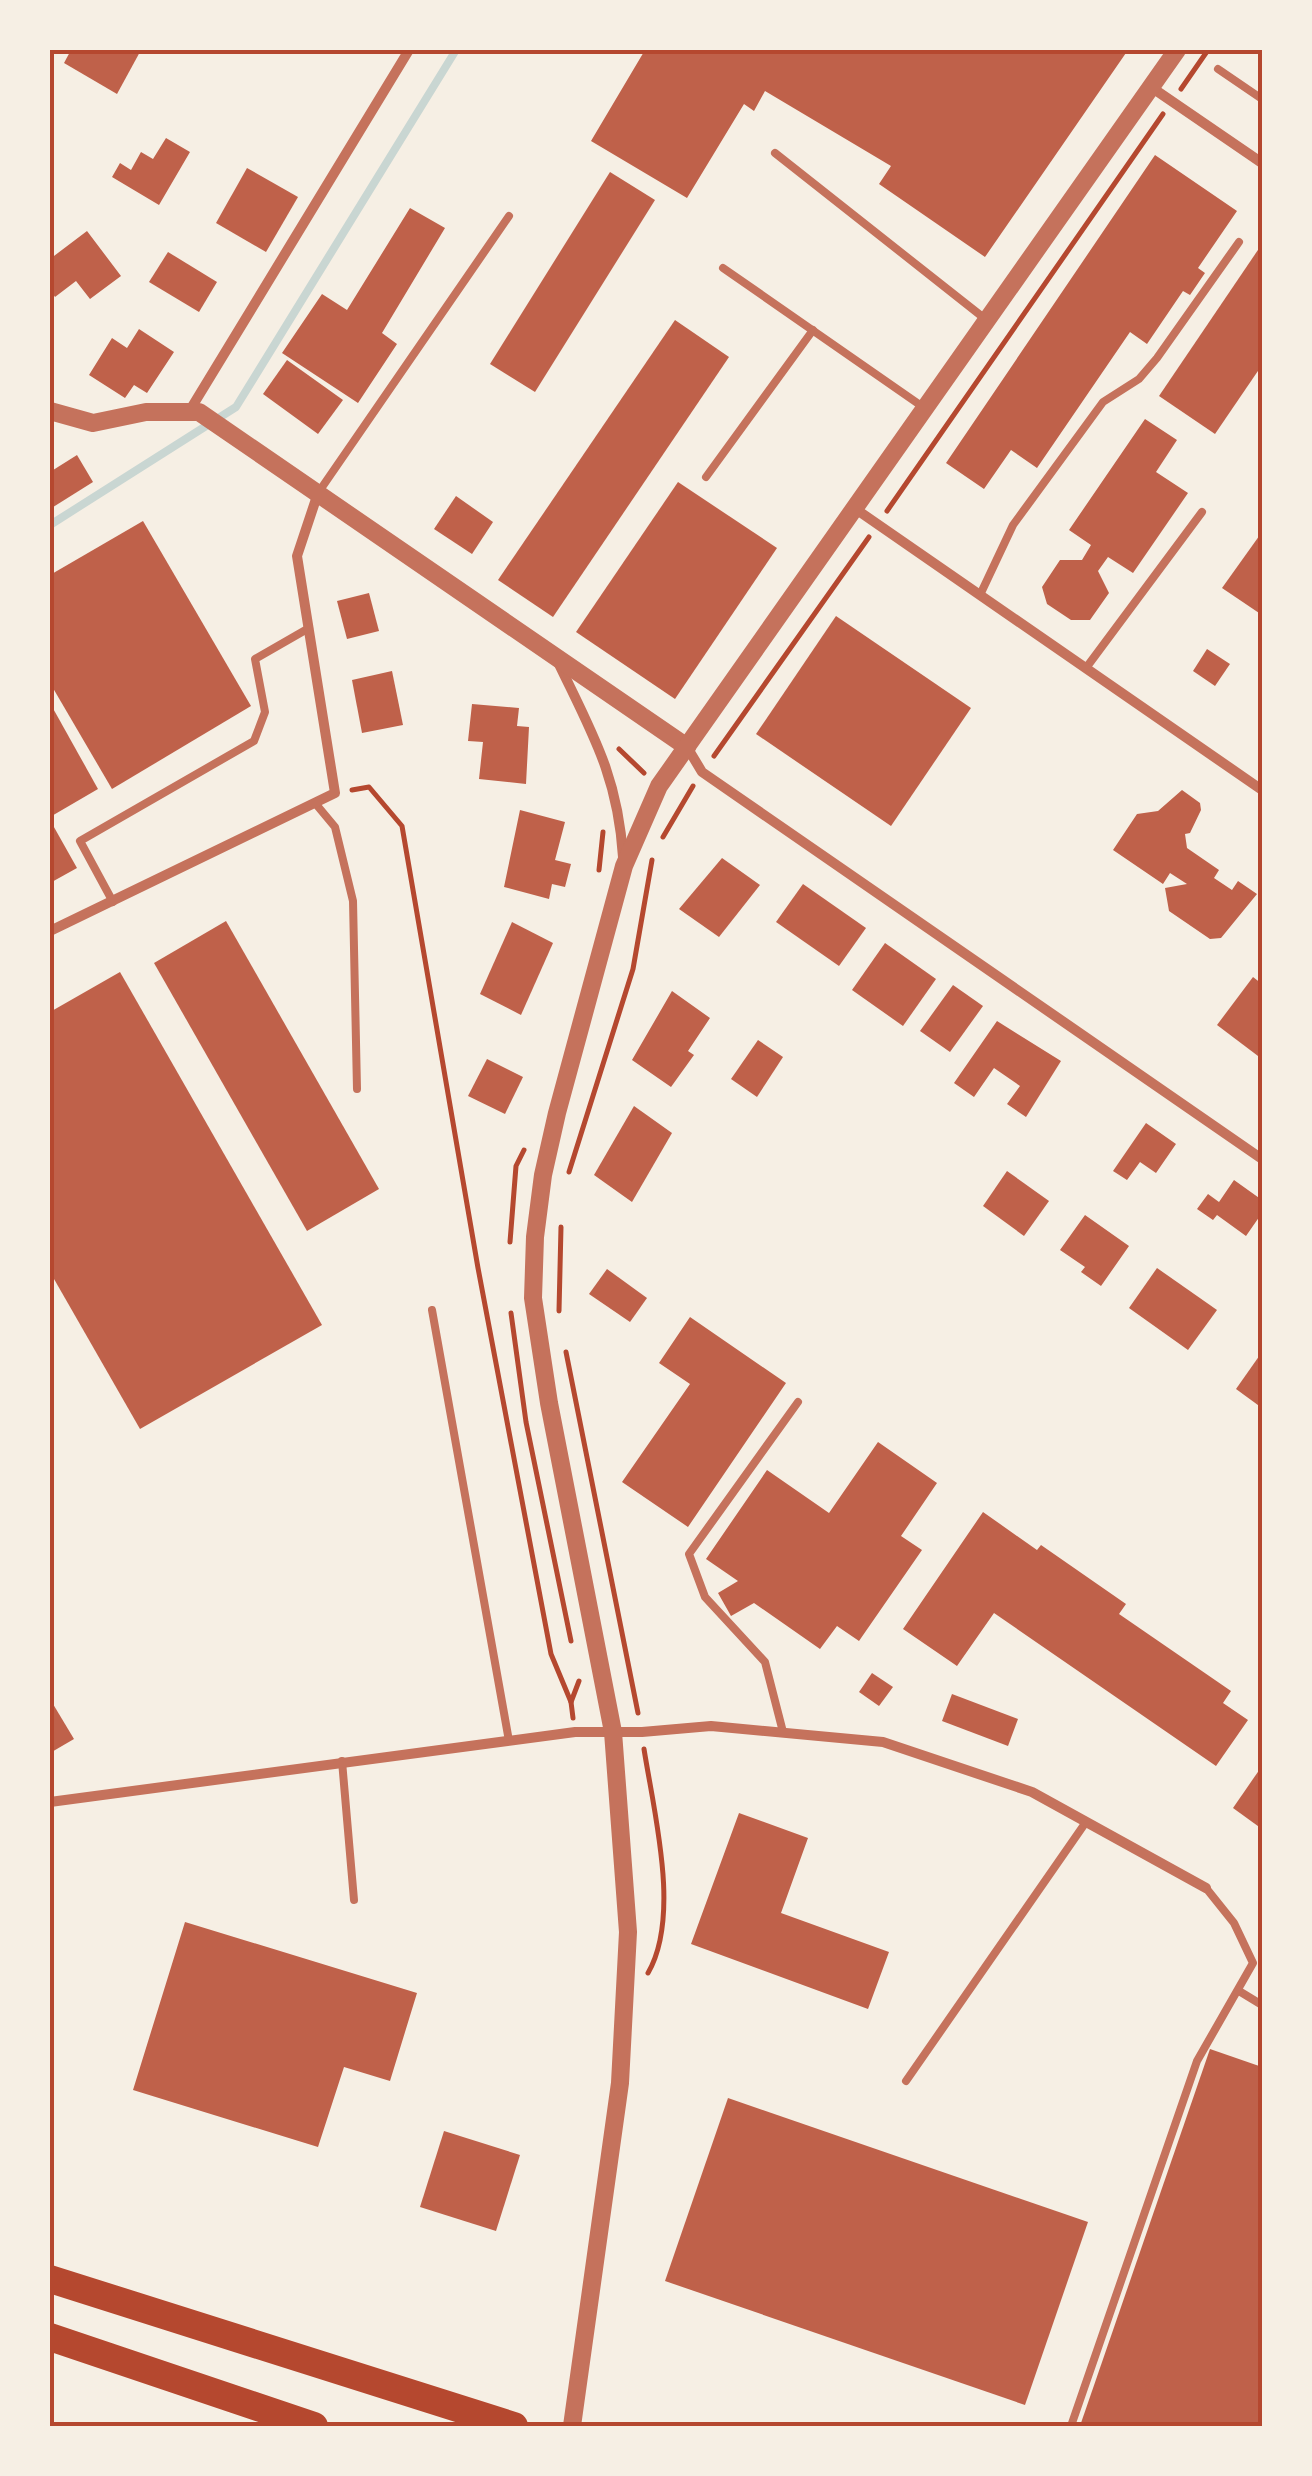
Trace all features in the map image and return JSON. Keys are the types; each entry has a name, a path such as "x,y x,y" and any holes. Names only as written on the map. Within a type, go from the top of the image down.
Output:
{"highway":[{"path":"50,2280 514,2426"},
{"path":"50,2338 314,2426"}],"street":[{"path":"194,410 409,50"},
{"path":"572,2426 627,2011 627,1915 613,1732 549,1403 534,1298 543,1175 624,866 659,786 1177,50"},
{"path":"1151,87 1260,158"},
{"path":"50,411 92,422 194,410 224,427 687,747 702,772 1262,1159"},
{"path":"50,931 334,793 297,556 318,493"},
{"path":"856,510 1262,790"},
{"path":"558,661 611,775 620,805 624,866"},
{"path":"50,1802 509,1741 712,1726 884,1742 1032,1792 1206,1888"}],"lane":[{"path":"1218,69 1262,100"},
{"path":"775,153 988,321"},
{"path":"318,493 509,216"},
{"path":"980,595 1013,525 1102,402 1148,369 1239,242"},
{"path":"724,268 926,410"},
{"path":"706,476 813,330"},
{"path":"1086,668 1202,512"},
{"path":"113,902 80,841 254,740 265,712 254,660 309,628"},
{"path":"315,803 335,827 353,901 357,1088"},
{"path":"432,1310 509,1741"},
{"path":"783,1732 765,1662 704,1597 689,1554 798,1402"},
{"path":"342,1761 354,1900"},
{"path":"906,2081 1086,1822"},
{"path":"1206,1888 1234,1924 1252,1963"},
{"path":"1071,2426 1197,2062 1252,1963 1262,1957"},
{"path":"1239,1992 1262,2005"}],"path":[{"path":"660,843 702,772 1208,50"},
{"path":"369,787 402,826 544,1615 552,1654 572,1702"},
{"path":"566,1181 592,1088 633,969 652,857"},
{"path":"559,1316 561,1220"},
{"path":"562,1334 642,1732 664,1878 659,1954 627,2011"}],"building":[{"path":"71,50 141,50 117,94 64,63"},
{"path":"645,50 1128,50 985,257 879,184 891,166 765,91 754,111 744,104 687,198 591,141"},
{"path":"166,138 190,152 159,205 112,177 120,163 131,170 141,152 153,159"},
{"path":"1155,155 1237,211 1198,268 1205,273 1190,295 1183,291 1147,344 1130,332 1037,468 1011,450 984,489 946,463"},
{"path":"247,168 298,197 266,252 216,223"},
{"path":"610,172 655,200 535,392 490,364"},
{"path":"410,208 445,228 382,333 397,344 358,403 282,353 322,294 347,310"},
{"path":"87,231 121,276 90,299 76,281 55,297 50,290 50,259"},
{"path":"1262,244 1262,365 1215,434 1159,396"},
{"path":"168,252 217,282 199,312 149,282"},
{"path":"675,320 729,357 553,617 498,580"},
{"path":"139,329 174,352 147,393 134,385 125,398 89,375 112,338 127,348"},
{"path":"287,360 343,400 318,434 263,394"},
{"path":"1145,419 1177,440 1156,472 1188,493 1133,573 1108,557 1098,571 1109,593 1090,620 1071,620 1047,604 1042,587 1060,560 1082,560 1091,545 1069,530"},
{"path":"77,455 93,482 50,509 50,472"},
{"path":"678,482 777,548 675,699 576,632"},
{"path":"456,496 493,522 472,554 434,529"},
{"path":"143,521 251,706 112,789 50,683 50,575"},
{"path":"1262,532 1262,615 1222,588"},
{"path":"369,593 379,631 347,639 337,601"},
{"path":"836,616 971,708 891,826 756,734"},
{"path":"1207,649 1230,664 1215,686 1193,671"},
{"path":"392,671 403,725 362,733 352,680"},
{"path":"50,703 98,789 50,817"},
{"path":"472,704 519,708 517,726 529,727 526,784 479,779 483,742 468,741"},
{"path":"1182,790 1200,803 1201,810 1190,833 1185,834 1187,848 1219,870 1214,878 1232,890 1238,881 1257,894 1221,938 1210,939 1169,911 1165,888 1187,884 1170,873 1163,884 1113,850 1137,814 1158,811"},
{"path":"520,810 565,822 555,860 571,864 565,887 552,884 549,899 504,887"},
{"path":"50,820 77,868 50,883"},
{"path":"722,858 760,885 719,937 679,909"},
{"path":"803,884 866,928 839,966 776,922"},
{"path":"226,921 379,1189 307,1231 154,963"},
{"path":"512,922 553,943 521,1015 480,994"},
{"path":"885,943 936,979 903,1026 852,990"},
{"path":"120,972 322,1325 140,1429 50,1272 50,1012"},
{"path":"1253,977 1262,984 1262,1059 1217,1025"},
{"path":"953,985 983,1006 950,1052 920,1031"},
{"path":"672,991 710,1018 688,1051 694,1055 671,1087 632,1060"},
{"path":"997,1021 1061,1061 1026,1117 1007,1104 1020,1086 994,1068 974,1097 954,1083"},
{"path":"758,1040 783,1057 757,1097 731,1079"},
{"path":"487,1059 523,1077 505,1114 468,1096"},
{"path":"634,1106 672,1133 632,1202 594,1175"},
{"path":"1146,1123 1176,1144 1156,1173 1140,1162 1127,1180 1113,1171"},
{"path":"1007,1171 1049,1201 1024,1236 983,1206"},
{"path":"1234,1180 1262,1200 1262,1213 1246,1236 1217,1215 1213,1220 1197,1209 1208,1194 1219,1202"},
{"path":"1085,1215 1129,1246 1101,1286 1081,1272 1085,1267 1060,1250"},
{"path":"1157,1268 1217,1310 1188,1350 1129,1308"},
{"path":"607,1269 647,1298 630,1322 589,1294"},
{"path":"690,1317 786,1383 688,1527 622,1482 690,1384 659,1363"},
{"path":"1262,1352 1262,1408 1236,1389"},
{"path":"878,1442 937,1483 901,1536 922,1550 859,1641 837,1626 820,1649 754,1603 731,1616 718,1593 738,1581 706,1559 767,1470 829,1513"},
{"path":"983,1512 1037,1550 1041,1545 1126,1604 1119,1614 1231,1691 1223,1703 1248,1720 1216,1766 994,1613 957,1666 903,1629"},
{"path":"872,1673 893,1687 879,1706 859,1692"},
{"path":"952,1694 1018,1719 1008,1746 942,1721"},
{"path":"50,1699 74,1739 50,1753"},
{"path":"1262,1766 1262,1829 1233,1808"},
{"path":"739,1813 808,1838 781,1913 889,1952 868,2009 691,1944"},
{"path":"185,1922 417,1993 390,2081 344,2067 318,2147 133,2090"},
{"path":"1210,2049 1262,2067 1262,2426 1090,2426 1081,2423"},
{"path":"728,2098 1088,2222 1025,2405 665,2281"},
{"path":"444,2131 520,2155 496,2231 420,2207"}],"waterway":[{"path":"50,525 236,407 456,50"}]}
